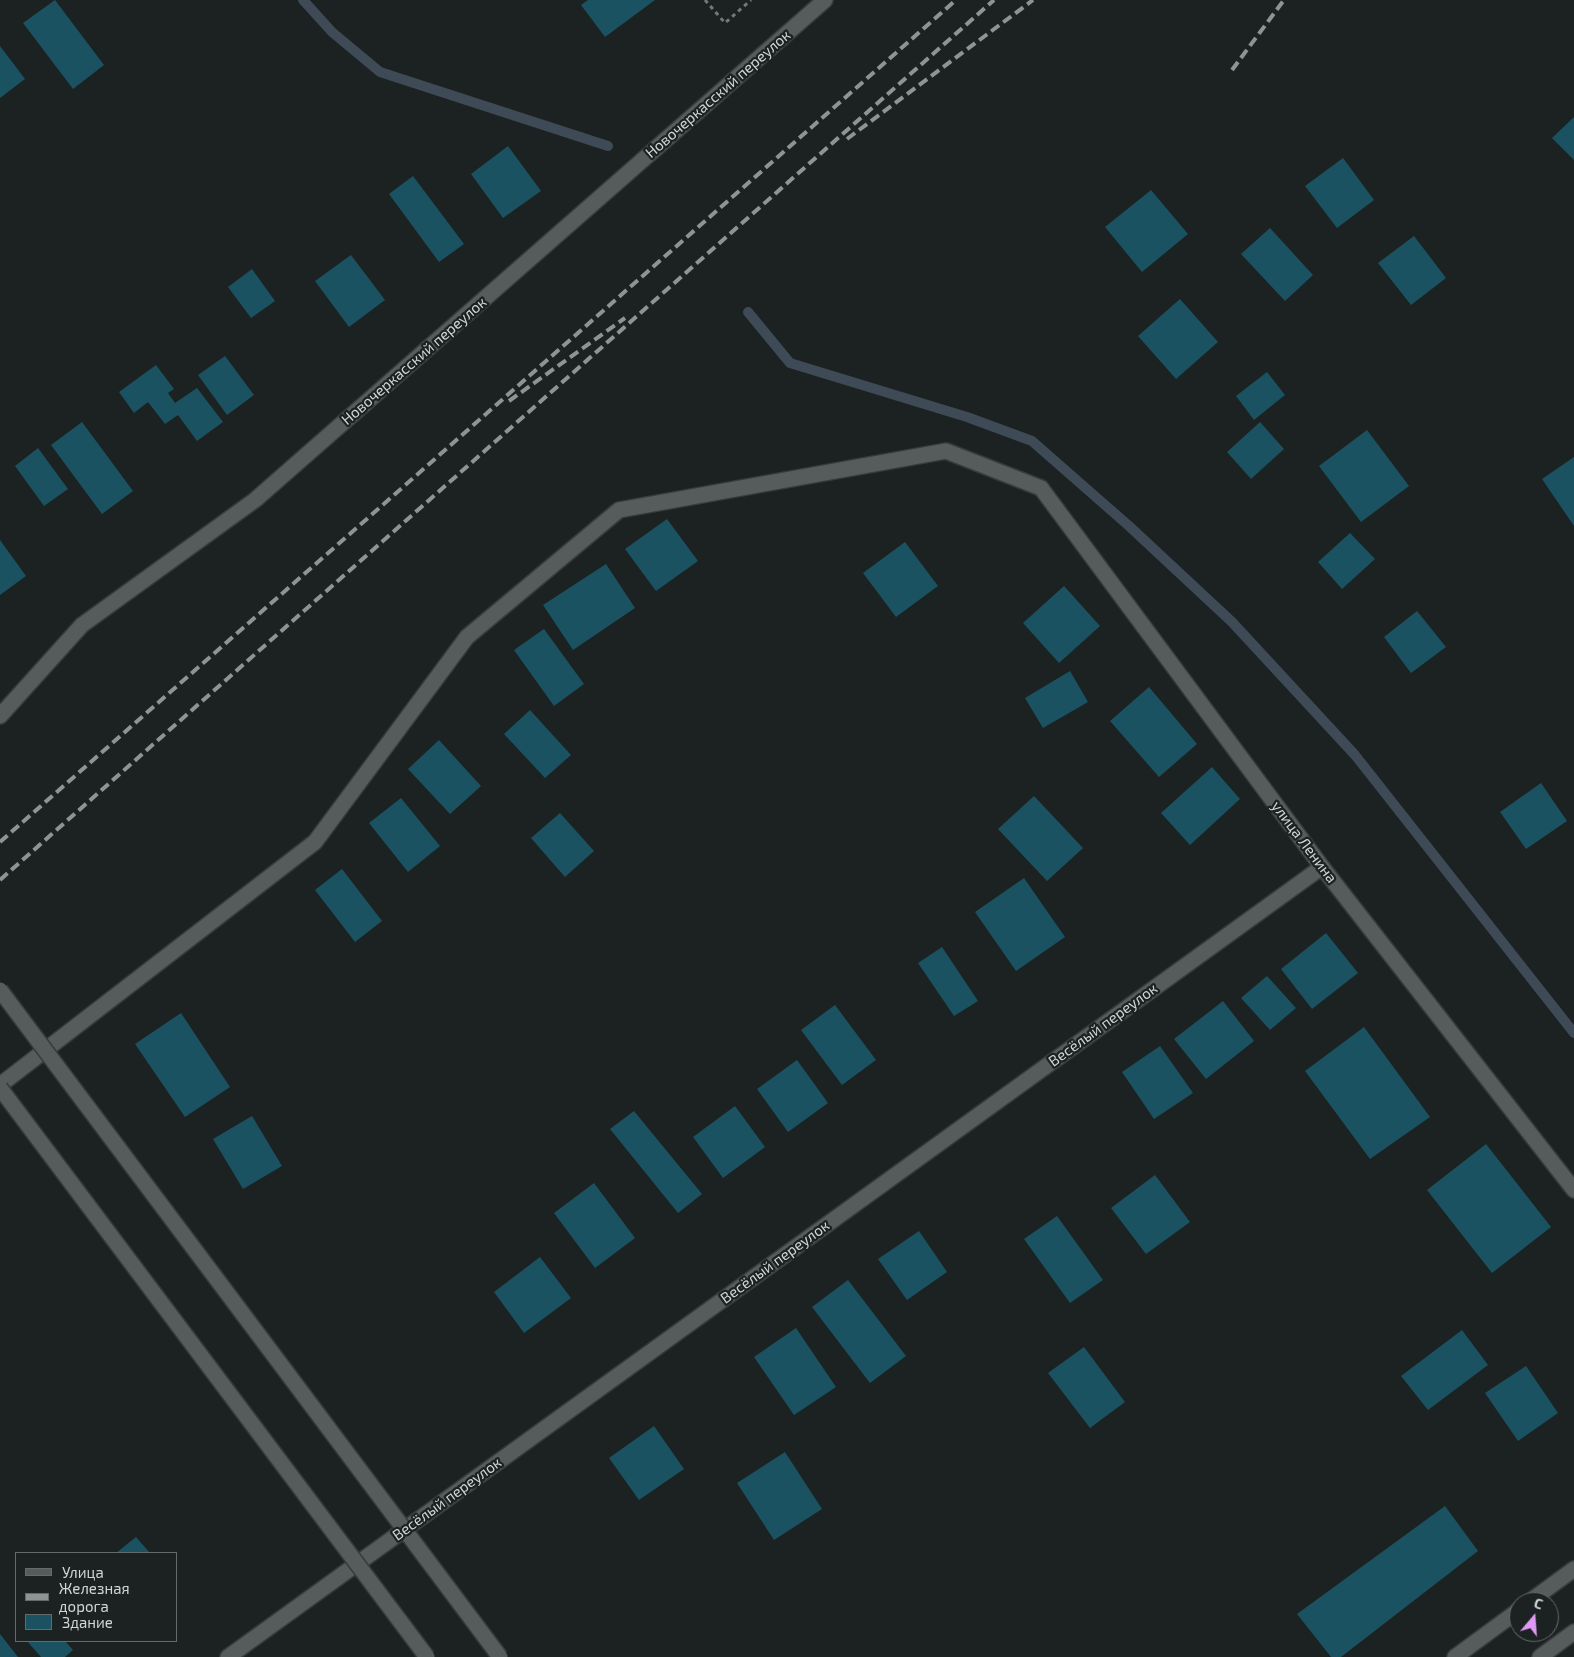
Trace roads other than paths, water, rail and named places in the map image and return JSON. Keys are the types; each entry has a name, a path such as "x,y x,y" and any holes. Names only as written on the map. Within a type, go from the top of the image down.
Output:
{"main road":[{"name":"Новочеркасский переулок","path":"0,716 82,625 255,500 826,0"},
{"name":"улица Ленина","path":"0,1086 315,842 467,636 619,510 946,451 1041,488 1322,867 1574,1190"},
{"name":"Весёлый переулок","path":"228,1657 1322,867"},
{"path":"0,990 500,1657"},
{"path":"0,1086 427,1657"},
{"path":"1543,1592 1574,1569"},
{"path":"1455,1657 1509,1617"},
{"path":"1540,1657 1574,1632"}],"waterway":[{"path":"303,0 332,32 380,72 608,146"},
{"path":"748,312 790,363 967,417 1032,441 1129,526 1232,622 1355,755 1574,1033"}],"railway":[{"path":"0,842 956,0"},
{"path":"0,880 994,0"},
{"path":"847,139 1033,0"},
{"path":"1232,70 1284,0"},
{"path":"509,401 625,318"}]}
